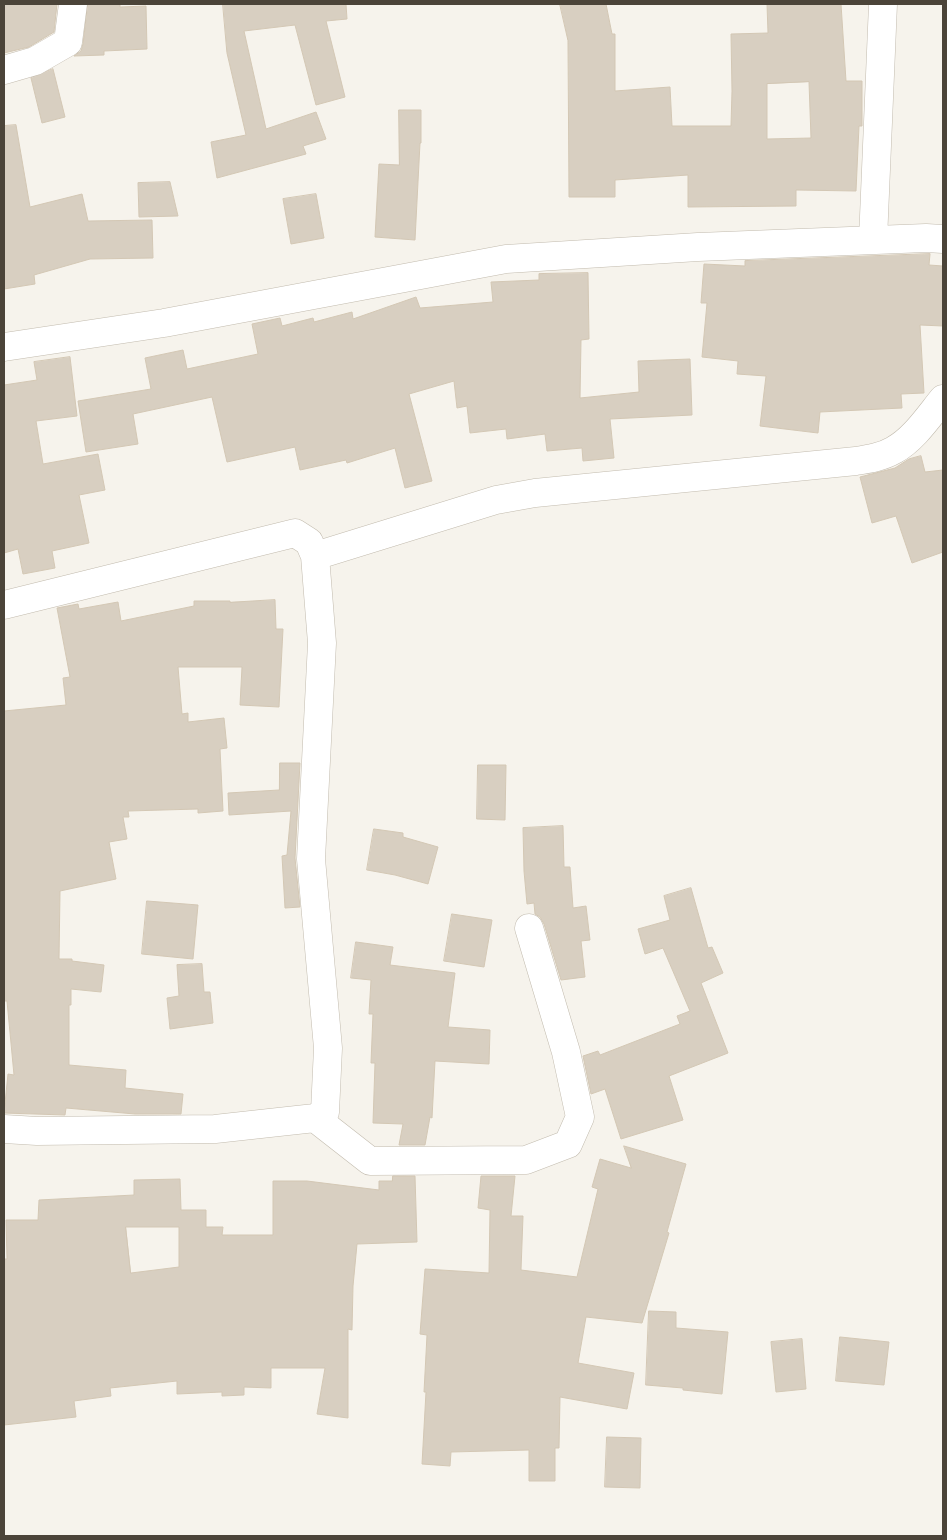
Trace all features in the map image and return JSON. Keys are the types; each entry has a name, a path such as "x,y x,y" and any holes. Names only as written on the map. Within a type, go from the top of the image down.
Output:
{"street":[{"path":"4,70 35,61 68,42 73,4"},
{"path":"873,240 882,4"},
{"path":"4,347 164,323 506,259 698,247 926,238 943,239"},
{"path":"315,556 487,503 535,493 856,461 880,456 894,450 909,439 943,399"},
{"path":"4,605 295,533 309,542 315,556 322,643 311,859 328,1048 325,1112 315,1118 215,1129 37,1131 4,1129"},
{"path":"315,1118 370,1161 526,1160 568,1144 580,1117 566,1052 529,928"}],"building":[{"path":"4,4 57,4 54,32 29,47 4,53"},
{"path":"88,4 120,4 120,7 146,6 147,49 104,51 104,55 74,56 81,51 83,44"},
{"path":"223,4 346,4 347,19 326,21 345,97 316,105 295,25 244,31 266,129 316,112 326,139 303,146 306,154 217,178 211,142 246,135 227,53"},
{"path":"560,4 606,4 612,34 615,34 615,91 670,87 672,126 731,126 731,34 768,33 767,4 841,4 846,81 862,81 862,126 859,126 856,191 796,190 796,206 688,207 688,175 615,180 615,197 569,197 568,41","holes":["809,82 811,138 767,139 767,84"]},
{"path":"53,69 65,117 42,123 31,78"},
{"path":"399,110 421,110 421,143 415,240 375,237 379,164 399,165"},
{"path":"16,125 30,207 82,194 88,221 152,220 153,258 90,259 34,275 35,284 4,289 4,126"},
{"path":"170,182 178,216 139,217 138,183"},
{"path":"316,194 324,238 291,244 283,199"},
{"path":"930,254 929,265 943,266 943,326 920,325 924,393 901,394 902,408 820,412 818,433 760,426 766,376 737,374 738,361 702,357 707,303 701,303 704,264 745,266 745,261"},
{"path":"588,273 589,339 581,340 580,398 639,392 638,361 690,359 692,415 610,419 614,458 583,461 582,448 547,451 545,434 507,439 506,429 470,433 467,406 457,408 454,381 409,394 432,481 405,488 395,448 347,463 346,460 300,470 295,447 227,462 212,397 133,414 138,444 86,452 78,401 151,389 145,358 183,350 187,369 258,354 252,324 280,318 282,326 313,318 314,322 352,312 353,319 416,297 420,308 493,302 491,282 539,280 539,274"},
{"path":"70,357 77,416 36,421 43,464 98,454 105,490 79,495 89,543 52,551 55,568 23,574 18,549 4,553 4,385 37,380 34,362"},
{"path":"921,456 925,472 943,470 943,552 912,563 896,516 872,523 860,477 895,468 909,459"},
{"path":"275,600 276,629 283,629 279,707 240,705 242,667 178,667 182,714 188,713 188,722 224,718 227,748 220,749 223,811 198,813 198,809 128,811 129,817 123,817 127,839 109,842 116,879 60,891 59,959 72,959 72,961 104,965 101,992 71,989 71,1005 69,1005 69,1065 126,1070 125,1088 183,1094 181,1114 135,1114 66,1108 65,1115 4,1113 8,1074 14,1075 7,1001 4,1001 4,711 66,705 63,678 70,677 57,608 78,604 79,609 118,602 121,621 194,606 194,601"},
{"path":"280,763 300,763 295,858 300,907 285,908 282,856 287,855 291,811 229,815 228,793 279,790"},
{"path":"478,765 506,765 505,820 477,819"},
{"path":"563,826 564,867 570,867 573,908 586,906 590,940 581,941 585,977 561,980 544,924 540,917 535,914 534,903 527,904 523,828"},
{"path":"374,829 403,833 403,837 438,847 428,884 367,870"},
{"path":"691,888 708,948 712,947 723,973 701,983 728,1053 669,1076 683,1120 621,1139 605,1089 591,1094 583,1056 598,1051 600,1055 680,1024 677,1016 690,1011 663,948 645,954 638,929 670,920 664,896"},
{"path":"147,901 198,905 193,959 142,954"},
{"path":"452,914 492,920 484,967 444,961"},
{"path":"356,942 393,947 390,965 455,973 448,1027 490,1030 489,1064 435,1061 432,1118 430,1117 425,1145 399,1145 403,1124 373,1123 375,1063 371,1063 373,1014 369,1014 371,980 351,978"},
{"path":"202,964 204,992 210,992 213,1023 170,1029 167,998 179,996 177,965"},
{"path":"624,1146 686,1164 667,1232 669,1233 642,1323 586,1317 578,1363 634,1373 627,1409 560,1397 559,1448 555,1448 555,1481 529,1481 529,1450 451,1452 450,1466 422,1464 427,1335 420,1334 425,1269 489,1273 490,1210 478,1208 481,1176 515,1176 511,1216 523,1216 521,1270 577,1277 598,1189 592,1187 600,1159 631,1168"},
{"path":"393,1176 415,1176 417,1242 357,1244 353,1286 352,1330 348,1329 348,1418 317,1414 325,1368 271,1368 271,1388 244,1387 244,1395 222,1396 222,1392 177,1394 177,1381 110,1388 111,1396 74,1401 76,1417 4,1425 4,1259 7,1259 6,1220 38,1220 39,1200 134,1195 134,1180 180,1179 181,1210 206,1210 206,1227 223,1227 222,1235 273,1235 273,1181 307,1181 379,1190 379,1181 392,1181","holes":["126,1227 179,1227 179,1267 131,1273"]},
{"path":"649,1311 676,1312 676,1328 728,1332 722,1394 646,1385"},
{"path":"840,1337 889,1342 884,1385 836,1381"},
{"path":"802,1339 806,1389 776,1392 771,1342"},
{"path":"607,1437 641,1438 640,1488 605,1487"}]}
